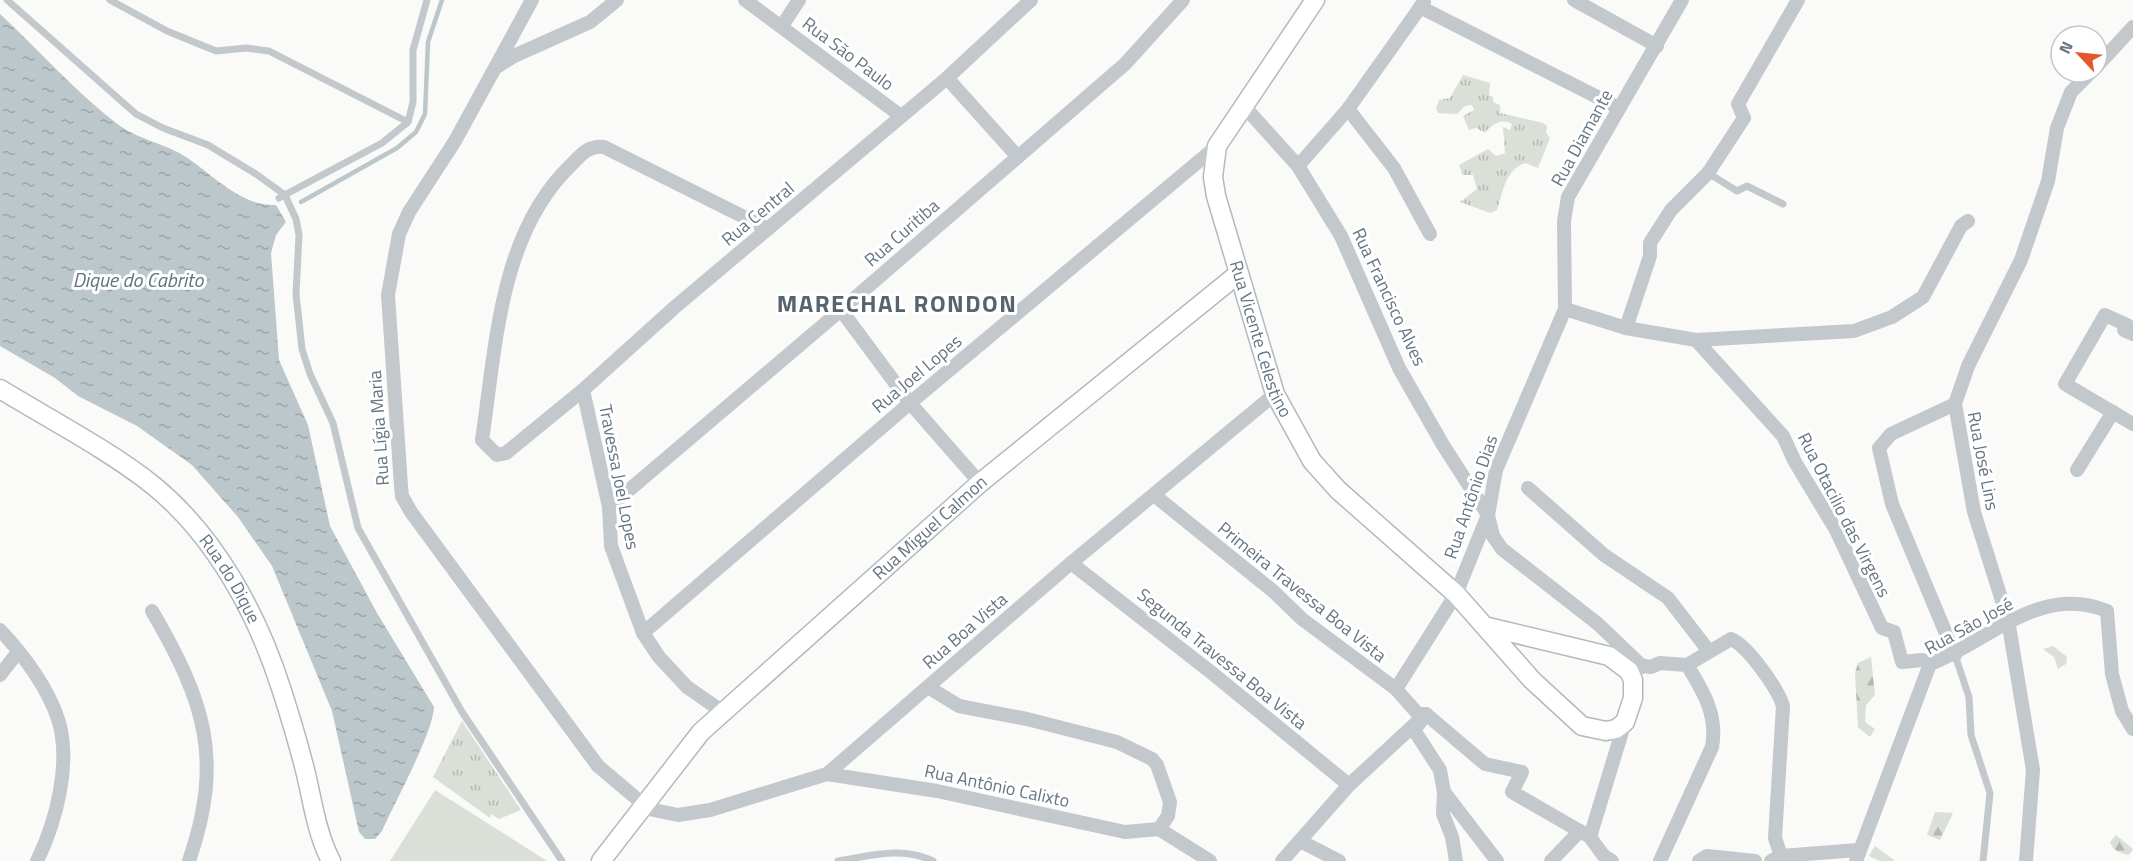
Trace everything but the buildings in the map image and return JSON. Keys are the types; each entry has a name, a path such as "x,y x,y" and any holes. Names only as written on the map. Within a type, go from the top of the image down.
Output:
{"street":[{"name":"Rua Lígia Maria","path":"532,0 455,141 409,212 397,244 388,286 388,304 402,496 598,766 643,805"},
{"path":"491,72 514,56 590,22 617,0"},
{"name":"Rua São Paulo","path":"745,0 901,116"},
{"path":"782,26 799,0"},
{"name":"Rua Central","path":"768,229 604,147 586,150 559,177 528,221 509,280 497,335 482,440 492,452 502,455 506,453 584,390 675,307 768,229 946,78 1030,0"},
{"name":"Rua Curitiba","path":"609,507 842,310 1125,64 1183,0"},
{"name":"Rua Vicente Celestino","path":"1315,0 1217,146 1214,186 1275,394 1303,448 1323,475 1456,594 1488,627 1533,680 1582,726 1606,731 1625,722"},
{"path":"1574,0 1657,46"},
{"name":"Rua Diamante","path":"1564,309 1564,221 1568,197 1645,60 1657,46 1682,0"},
{"path":"1626,328 1650,256 1650,243 1671,210 1707,173 1744,118 1738,104 1798,0"},
{"path":"1298,166 1348,109 1423,4 1619,108"},
{"path":"2109,53 2133,27"},
{"path":"946,78 1018,157"},
{"name":"Rua José Lins","path":"2026,861 2033,770 2008,620 1974,513 1954,404 1968,366 2021,260 2044,194 2058,128 2071,92 2079,84"},
{"name":"Rua Francisco Alves","path":"1243,105 1298,166 1341,236 1399,368 1443,445 1488,514"},
{"path":"1348,109 1395,168 1430,234"},
{"name":"Rua Joel Lopes","path":"643,633 910,403 1217,146"},
{"path":"1564,309 1626,328 1696,340 1854,331 1892,317 1923,297 1962,226 1968,221"},
{"name":"Rua Miguel Calmon","path":"607,859 643,805 701,732 980,483 1238,274"},
{"name":"Rua Antônio Dias","path":"1395,689 1456,594 1488,514 1496,470 1564,309"},
{"path":"842,310 910,403 980,483"},
{"path":"2133,334 2124,330 2127,325 2105,315 2065,384 2133,424"},
{"name":"Rua Otacilio das Virgens","path":"1696,340 1783,436 1836,530 1882,628 1894,632 1902,662 1922,660 1930,664"},
{"name":"Rua do Dique","path":"0,389 155,487 201,535 230,575 256,626 281,688 303,763 319,834 331,861"},
{"name":"Travessa Joel Lopes","path":"584,390 609,507 611,546 643,633 659,657 687,687 723,712"},
{"name":"Rua Boa Vista","path":"643,805 670,815 710,810 827,774 1071,563 1275,394"},
{"path":"1954,404 1884,439 1879,448 1892,504 1955,655"},
{"path":"2077,470 2113,412"},
{"path":"1528,488 1604,555 1668,598 1708,650"},
{"name":"Primeira Travessa Boa Vista","path":"1154,495 1273,591 1302,619 1395,689 1418,714 1426,714 1485,764 1522,772 1512,792 1585,834"},
{"path":"1488,514 1493,536 1502,549 1598,624 1642,667"},
{"name":"Segunda Travessa Boa Vista","path":"1071,563 1212,673 1349,785"},
{"name":"Rua Sâo José","path":"1857,856 1930,664 1955,655 2008,620 2065,603 2093,605 2107,611 2112,674 2122,711 2133,729"},
{"path":"152,611 192,690 199,710 208,754 202,814 189,861"},
{"path":"1488,627 1609,656 1642,667 1651,667 1660,663 1687,665 1726,640 1742,646 1779,695 1783,706 1775,838 1776,859 1857,856"},
{"path":"0,630 18,652 54,708 62,744 60,783 51,826 38,861"},
{"path":"0,675 18,652"},
{"path":"1551,861 1585,834 1633,698 1633,680 1629,671 1609,656"},
{"path":"1660,861 1712,747 1714,735 1713,719 1706,699 1687,665"},
{"path":"928,687 958,706 1027,719 1117,742 1152,759 1157,765 1170,802 1168,816 1159,829 1210,861"},
{"path":"1282,861 1349,785 1426,714"},
{"path":"1426,714 1414,730 1440,770 1444,792 1443,814 1452,837 1456,861"},
{"name":"Rua Antônio Calixto","path":"827,774 937,791 1125,832 1159,829"},
{"path":"1444,792 1497,861"},
{"path":"1585,834 1603,855 1612,861"},
{"path":"1300,841 1339,861"},
{"path":"1699,861 1707,856 1755,861"}],"lane":[{"path":"7,0 136,114 163,128 208,145 256,174 282,197 296,219 300,246 296,294 302,349 310,374 333,423 358,528 462,712 562,861"},
{"path":"110,0 167,31 216,51 246,48 269,51 408,122"},
{"path":"282,197 382,142 408,122 413,102 413,50 427,0"},
{"path":"1707,173 1737,191 1747,186 1783,204"},
{"path":"1955,655 1969,697 1971,735 1990,792 1983,861"},
{"path":"838,861 900,851 917,854 933,861"}],"green space":[{"path":"1463,75 1490,83 1489,95 1493,97 1493,102 1500,105 1500,113 1543,123 1547,126 1546,133 1550,138 1538,168 1525,163 1518,166 1506,182 1497,210 1490,213 1460,202 1477,189 1473,175 1463,175 1459,165 1488,149 1496,156 1505,153 1503,127 1510,130 1512,124 1497,123 1485,133 1476,128 1469,130 1463,116 1474,110 1472,105 1465,106 1457,114 1438,113 1436,109 1439,100 1450,98"},
{"path":"2053,646 2067,657 2066,664 2058,669 2054,657 2043,649"},
{"path":"1871,657 1875,695 1866,705 1865,722 1875,729 1870,737 1858,727 1855,673 1858,663"},
{"path":"462,721 521,810 499,819 491,814 490,818 433,777"},
{"path":"435,790 547,861 390,861"},
{"path":"1935,812 1953,813 1940,840 1927,835"},
{"path":"2116,835 2133,849 2129,855 2117,851 2111,845 2110,842"},
{"path":"1875,846 1894,861 1880,861 1869,856"}],"water":[{"name":"Dique do Cabrito","path":"0,14 73,86 120,126 179,153 228,188 251,201 276,205 286,222 276,235 271,253 279,360 308,425 330,526 377,613 434,707 420,751 382,831 375,839 365,839 359,832 332,711 272,566 238,517 192,465 137,426 78,396 55,378 0,346"}],"waterway":[{"path":"301,202 397,148 416,132 425,114 428,42 442,0"}],"district":[{"name":"MARECHAL RONDON","path":"897,304"}]}
